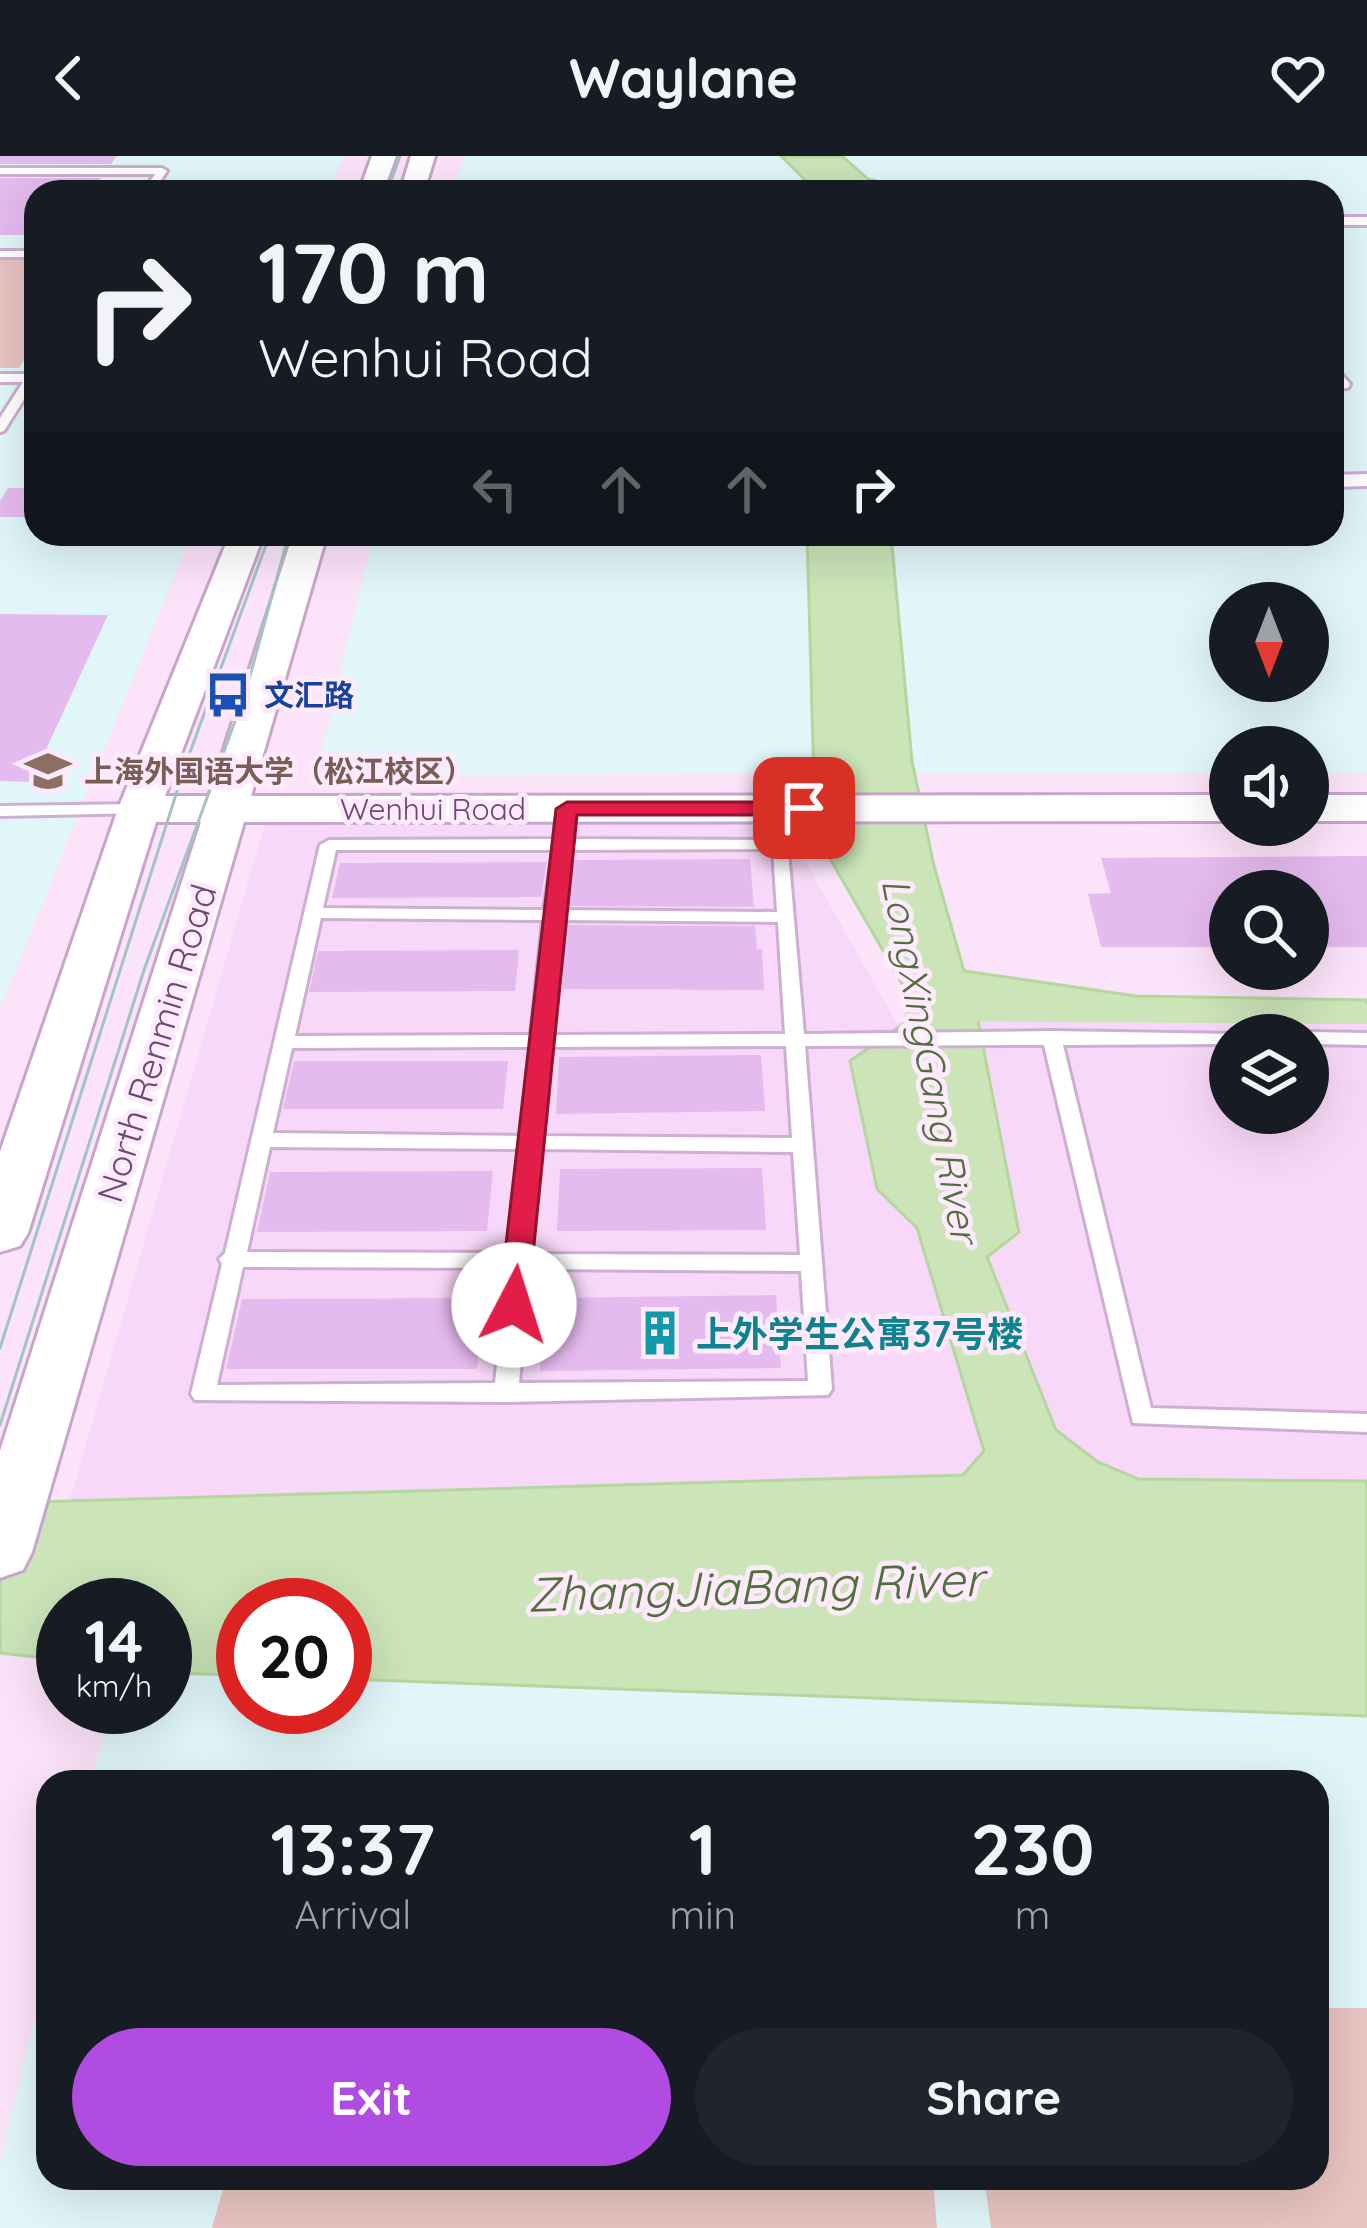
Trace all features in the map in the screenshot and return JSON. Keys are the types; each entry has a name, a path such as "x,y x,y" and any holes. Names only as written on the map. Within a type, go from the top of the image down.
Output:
{"main road":[{"path":"0,1233 139,809 242,546"},
{"name":"North Renmin Road","path":"0,1552 306,546"},
{"name":"Wenhui Road","path":"139,809 227,809 564,827 804,808 1209,808"},
{"path":"1329,808 1367,808"}],"lane":[{"path":"0,171 162,171 156,180"},
{"path":"0,428 24,391"},
{"path":"0,831 5,811 139,809"},
{"path":"506,1393 564,827"},
{"path":"564,827 781,844 820,1389 203,1394 230,1259 329,845 564,827"},
{"path":"311,913 786,917"},
{"path":"1052,1037 1141,1417 1367,1423"},
{"path":"283,1042 1209,1038"},
{"path":"1329,1038 1367,1039"},
{"path":"262,1140 802,1145"},
{"path":"230,1259 810,1263"}],"shaded area":[{"name":"上海外国语大学（松江校区）","path":"0,156 343,156 333,180 24,180 24,546 186,546 0,1008"},
{"path":"464,156 1367,156 1367,773 1329,773 1329,726 1209,726 1209,773 316,775 371,546 1344,546 1344,180 458,180"},
{"path":"0,259 24,259 24,360 19,368 0,368"},
{"path":"796,813 799,850 896,1022 1209,1021 1209,1134 1329,1134 1329,1021 1367,1021 1367,1491 964,1475 69,1503 267,816"},
{"path":"192,1674 216,1674 216,1734 372,1734 372,1680 1367,1716 1367,2228 0,2228 0,2164 36,2014 36,2190 1329,2190 1329,1770 95,1770 104,1734 192,1734"},
{"path":"1329,2008 1367,2008 1367,2228 991,2228 986,2190 1329,2190"},
{"path":"223,2190 934,2190 937,2228 212,2228"}],"water":[{"path":"781,156 842,156 872,180 805,180"},
{"path":"807,546 892,546 912,761 934,866 964,971 1136,996 1367,1000 1367,1013 977,1015 1019,1232 987,1257 1056,1430 1098,1462 1138,1479 1367,1481 1367,1716 372,1680 372,1578 216,1578 216,1674 192,1674 192,1578 36,1578 36,1657 0,1653 0,1503 963,1475 984,1451 917,1228 877,1189 850,1061 919,1013 821,843 814,780"}],"building":[{"path":"0,156 117,156 111,164 0,164"},
{"path":"0,178 101,178 24,180 24,235 0,235"},
{"path":"8,488 24,488 24,517 0,517 0,501"},
{"path":"0,614 108,615 31,782 0,781"},
{"path":"1367,856 1367,947 1329,947 1329,870 1209,870 1209,947 1101,947 1088,894 1111,893 1101,858"},
{"path":"750,859 754,907 567,906 573,860"},
{"path":"547,862 541,897 332,898 340,863"},
{"path":"565,925 755,926 757,949 762,949 764,990 562,989"},
{"path":"519,950 515,991 309,992 318,951"},
{"path":"761,1055 765,1111 556,1114 559,1057"},
{"path":"294,1061 508,1061 503,1109 283,1109"},
{"path":"762,1168 766,1230 557,1231 560,1169"},
{"path":"493,1171 487,1231 257,1232 270,1172"},
{"name":"上外学生公寓37号楼","path":"776,1295 781,1368 540,1371 544,1298"},
{"path":"485,1298 477,1369 226,1369 242,1299"}],"waterway":[{"name":"LongXingGang River","path":"920,1014 1367,1014"}],"tram line":[{"path":"391,180 400,156"},
{"path":"0,1348 185,766 266,546"},
{"path":"0,1425 144,970 245,694 286,546"}],"place":[{"name":"文汇路","path":"228,695"},
{"name":"上海外国语大学（松江校区）","path":"48,771"},
{"name":"上外学生公寓37号楼","path":"660,1333"}],"route":[{"path":"514,1305 552,915 567,809 804,808"}],"water label":[{"name":"ZhangJiaBang River","path":"755,1586"}]}
